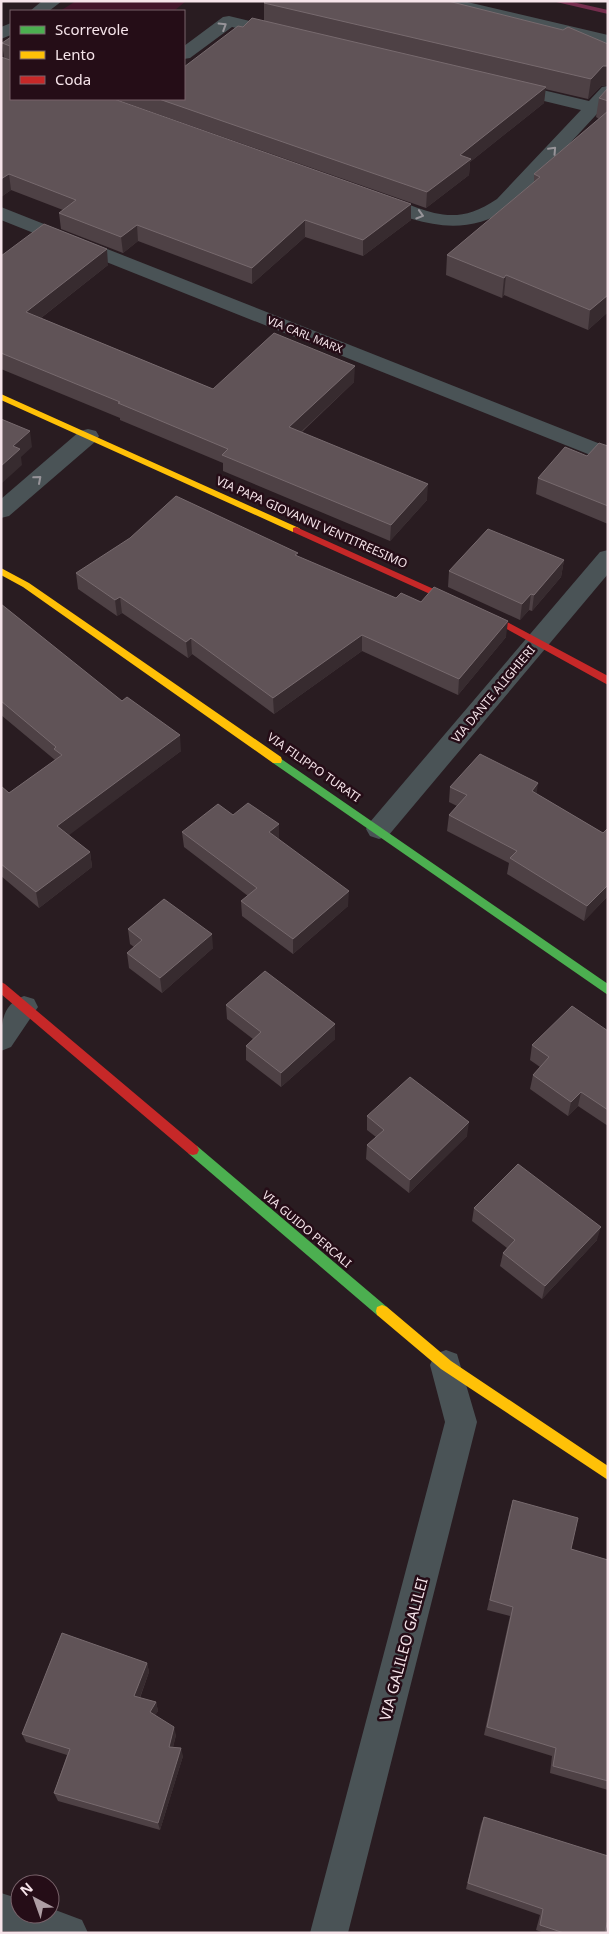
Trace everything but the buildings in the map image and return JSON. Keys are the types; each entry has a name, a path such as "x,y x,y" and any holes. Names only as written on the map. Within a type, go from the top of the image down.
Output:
{"street":[{"path":"40,10 54,1"},
{"path":"440,1 608,40"},
{"path":"185,53 229,21 296,37"},
{"path":"489,82 593,107"},
{"path":"362,195 442,222 464,222 485,216 504,203 608,91"},
{"name":"VIA CARL MARX","path":"1,213 608,455"},
{"name":"VIA PAPA GIOVANNI VENTITREESIMO","path":"1,397 497,621 608,681"},
{"path":"1,511 88,436"},
{"name":"VIA DANTE ALIGHIERI","path":"379,829 608,558"},
{"name":"VIA FILIPPO TURATI","path":"1,571 34,590 608,990"},
{"name":"VIA GUIDO PERCALI","path":"1,987 446,1366 608,1474"},
{"path":"1,1039 24,1007"},
{"name":"VIA GALILEO GALILEI","path":"329,1933 461,1422 446,1366"},
{"path":"1,1912 69,1933"}],"shaded area":[{"path":"76,1 186,1 175,10 62,10"}],"waterway":[{"path":"556,1 608,12"}],"traffic: fast":[{"path":"277,760 608,990"},
{"path":"193,1150 382,1311"}],"traffic: slow":[{"path":"1,397 296,530"},
{"path":"1,571 26,585 277,760"},
{"path":"382,1311 446,1365 608,1474"}],"traffic: jam":[{"path":"296,530 506,625 608,681"},
{"path":"1,987 193,1150"}]}
